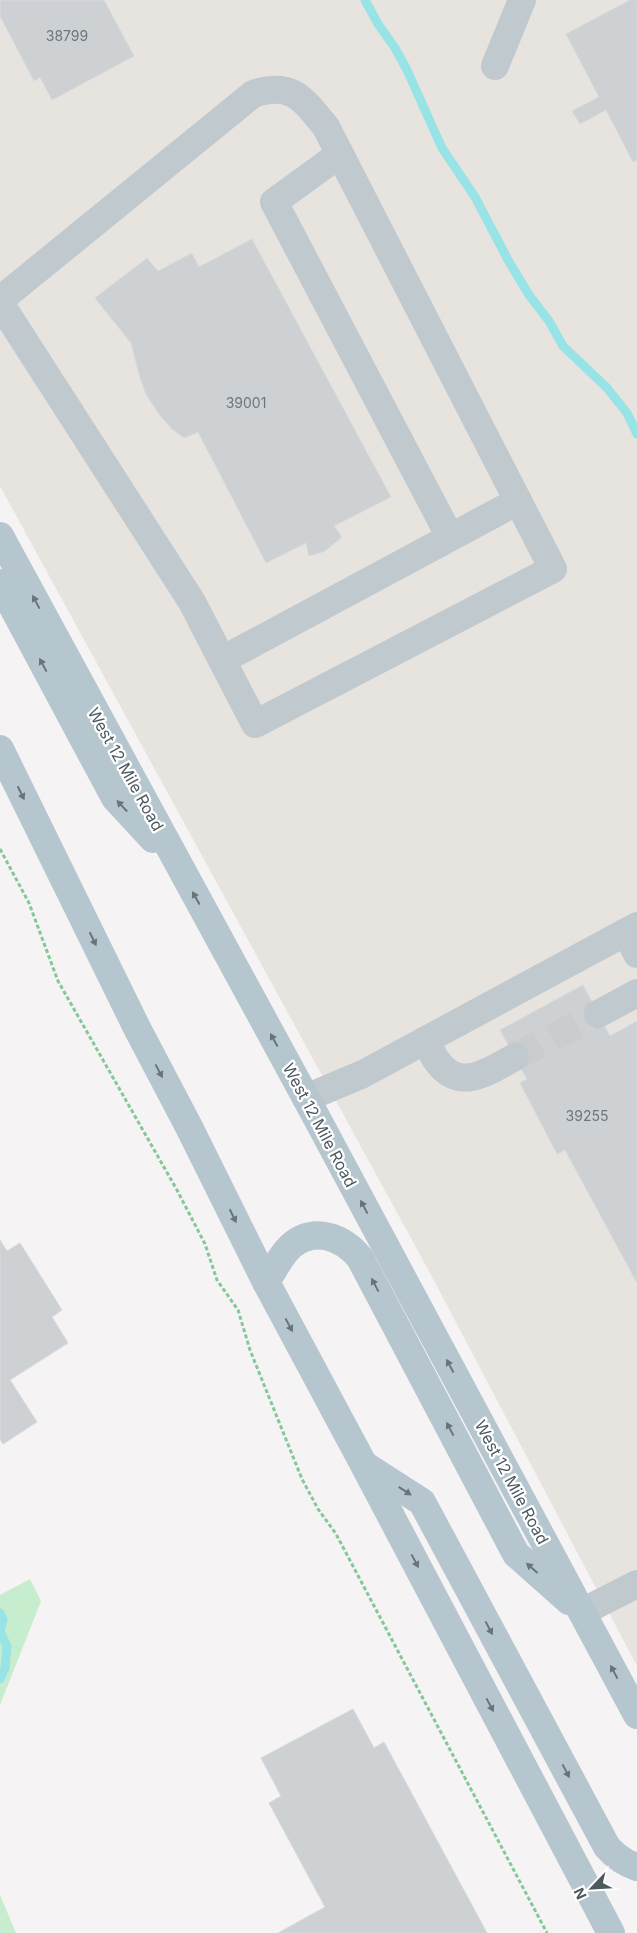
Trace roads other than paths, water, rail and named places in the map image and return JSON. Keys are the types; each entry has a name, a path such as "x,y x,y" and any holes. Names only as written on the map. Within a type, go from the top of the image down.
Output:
{"main road":[{"name":"West 12 Mile Road","path":"0,536 306,1098 637,1715"},
{"path":"0,583 115,798 180,868"},
{"path":"0,749 137,1028 266,1282 611,1933"},
{"path":"266,1282 283,1255 303,1239 315,1236 328,1236 341,1240 352,1247 360,1258 516,1554 582,1612"},
{"path":"364,1465 422,1502 607,1847 626,1864 637,1867"}],"lane":[{"path":"495,66 522,0"},
{"path":"266,90 285,90 301,97 326,127 553,569 255,724 192,602 0,302 253,94 266,90"},
{"path":"340,154 274,202 450,537"},
{"path":"222,660 518,501"},
{"path":"306,1098 363,1074 426,1040 633,937"},
{"path":"598,1014 637,993"},
{"path":"426,1040 437,1061 447,1072 464,1079 480,1076 515,1057"},
{"path":"582,1612 637,1584"}],"waterway":[{"path":"365,0 407,70 442,148 475,197 508,260 529,295 549,321 563,346 607,388 627,413 637,434"},
{"path":"0,1613 3,1620 0,1632 7,1646 5,1668 0,1679"}],"tunnel":[{"path":"515,1057 598,1014"}]}
